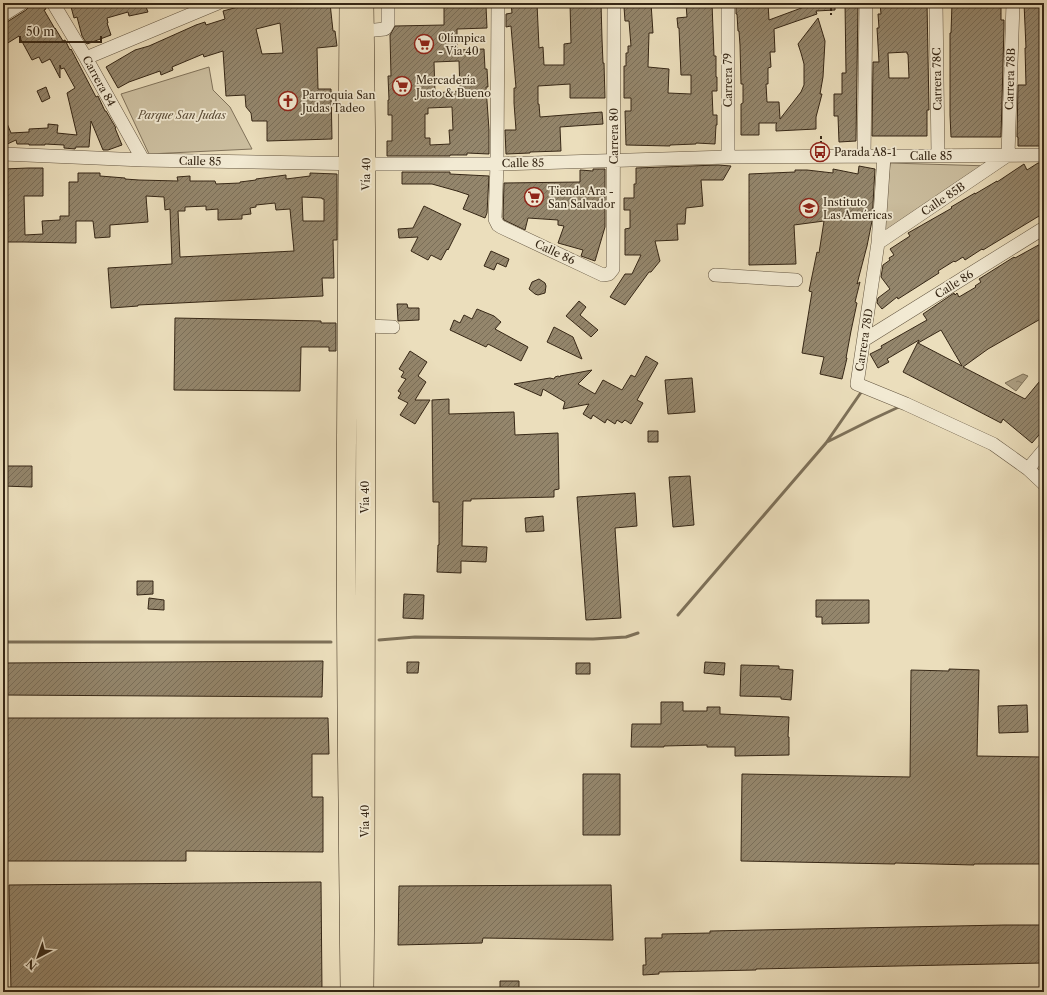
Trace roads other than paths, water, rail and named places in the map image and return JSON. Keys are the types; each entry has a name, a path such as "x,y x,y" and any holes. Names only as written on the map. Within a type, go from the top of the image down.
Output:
{"highway":[{"name":"Vía 40","path":"349,3 366,326 357,874 350,992"},
{"name":"Vía 40","path":"364,3 365,31 357,164 346,543 347,707 364,992"}],"street":[{"path":"3,15 22,3"},
{"name":"Carrera 84","path":"53,3 86,58 143,160"},
{"path":"86,58 218,3"},
{"path":"365,31 385,30 388,24 388,3"},
{"path":"497,164 498,3"},
{"name":"Carrera 80","path":"614,3 614,269"},
{"name":"Carrera 79","path":"728,3 728,157"},
{"path":"864,156 866,3"},
{"name":"Carrera 78C","path":"936,3 938,156"},
{"name":"Carrera 78B","path":"1008,155 1013,3"},
{"name":"Calle 85","path":"3,154 143,160 357,164 497,164 728,157 745,162 864,156 1044,155"},
{"name":"Calle 85B","path":"878,243 1008,155"},
{"name":"Carrera 78D","path":"884,156 878,243 857,384 906,404 993,444 1028,469 1044,484"},
{"name":"Calle 86","path":"497,164 495,219 501,227 603,275 609,274 614,269"},
{"name":"Calle 86","path":"864,340 1044,228"},
{"path":"715,275 796,280"},
{"path":"366,326 393,327"},
{"path":"1028,469 1044,450"}],"water":[{"path":"1023,374 1028,376 1016,391 1005,383"}],"waterway":[{"path":"678,615 826,443 862,391"},
{"path":"827,442 901,406"},
{"path":"379,640 415,637 593,639 626,637 638,633"},
{"path":"3,642 331,642"}],"place":[{"name":"Olímpica - Vía 40","path":"424,44"},
{"name":"Mercadería Justo & Bueno","path":"402,86"},
{"name":"Parroquia San Judas Tadeo","path":"288,101"},
{"name":"Parada A8-1","path":"820,152"},
{"name":"Tienda Ara - San Salvador","path":"534,197"},
{"name":"Instituto Las Américas","path":"809,208"}],"park label":[{"name":"Parque San Judas","path":"182,115"}]}
